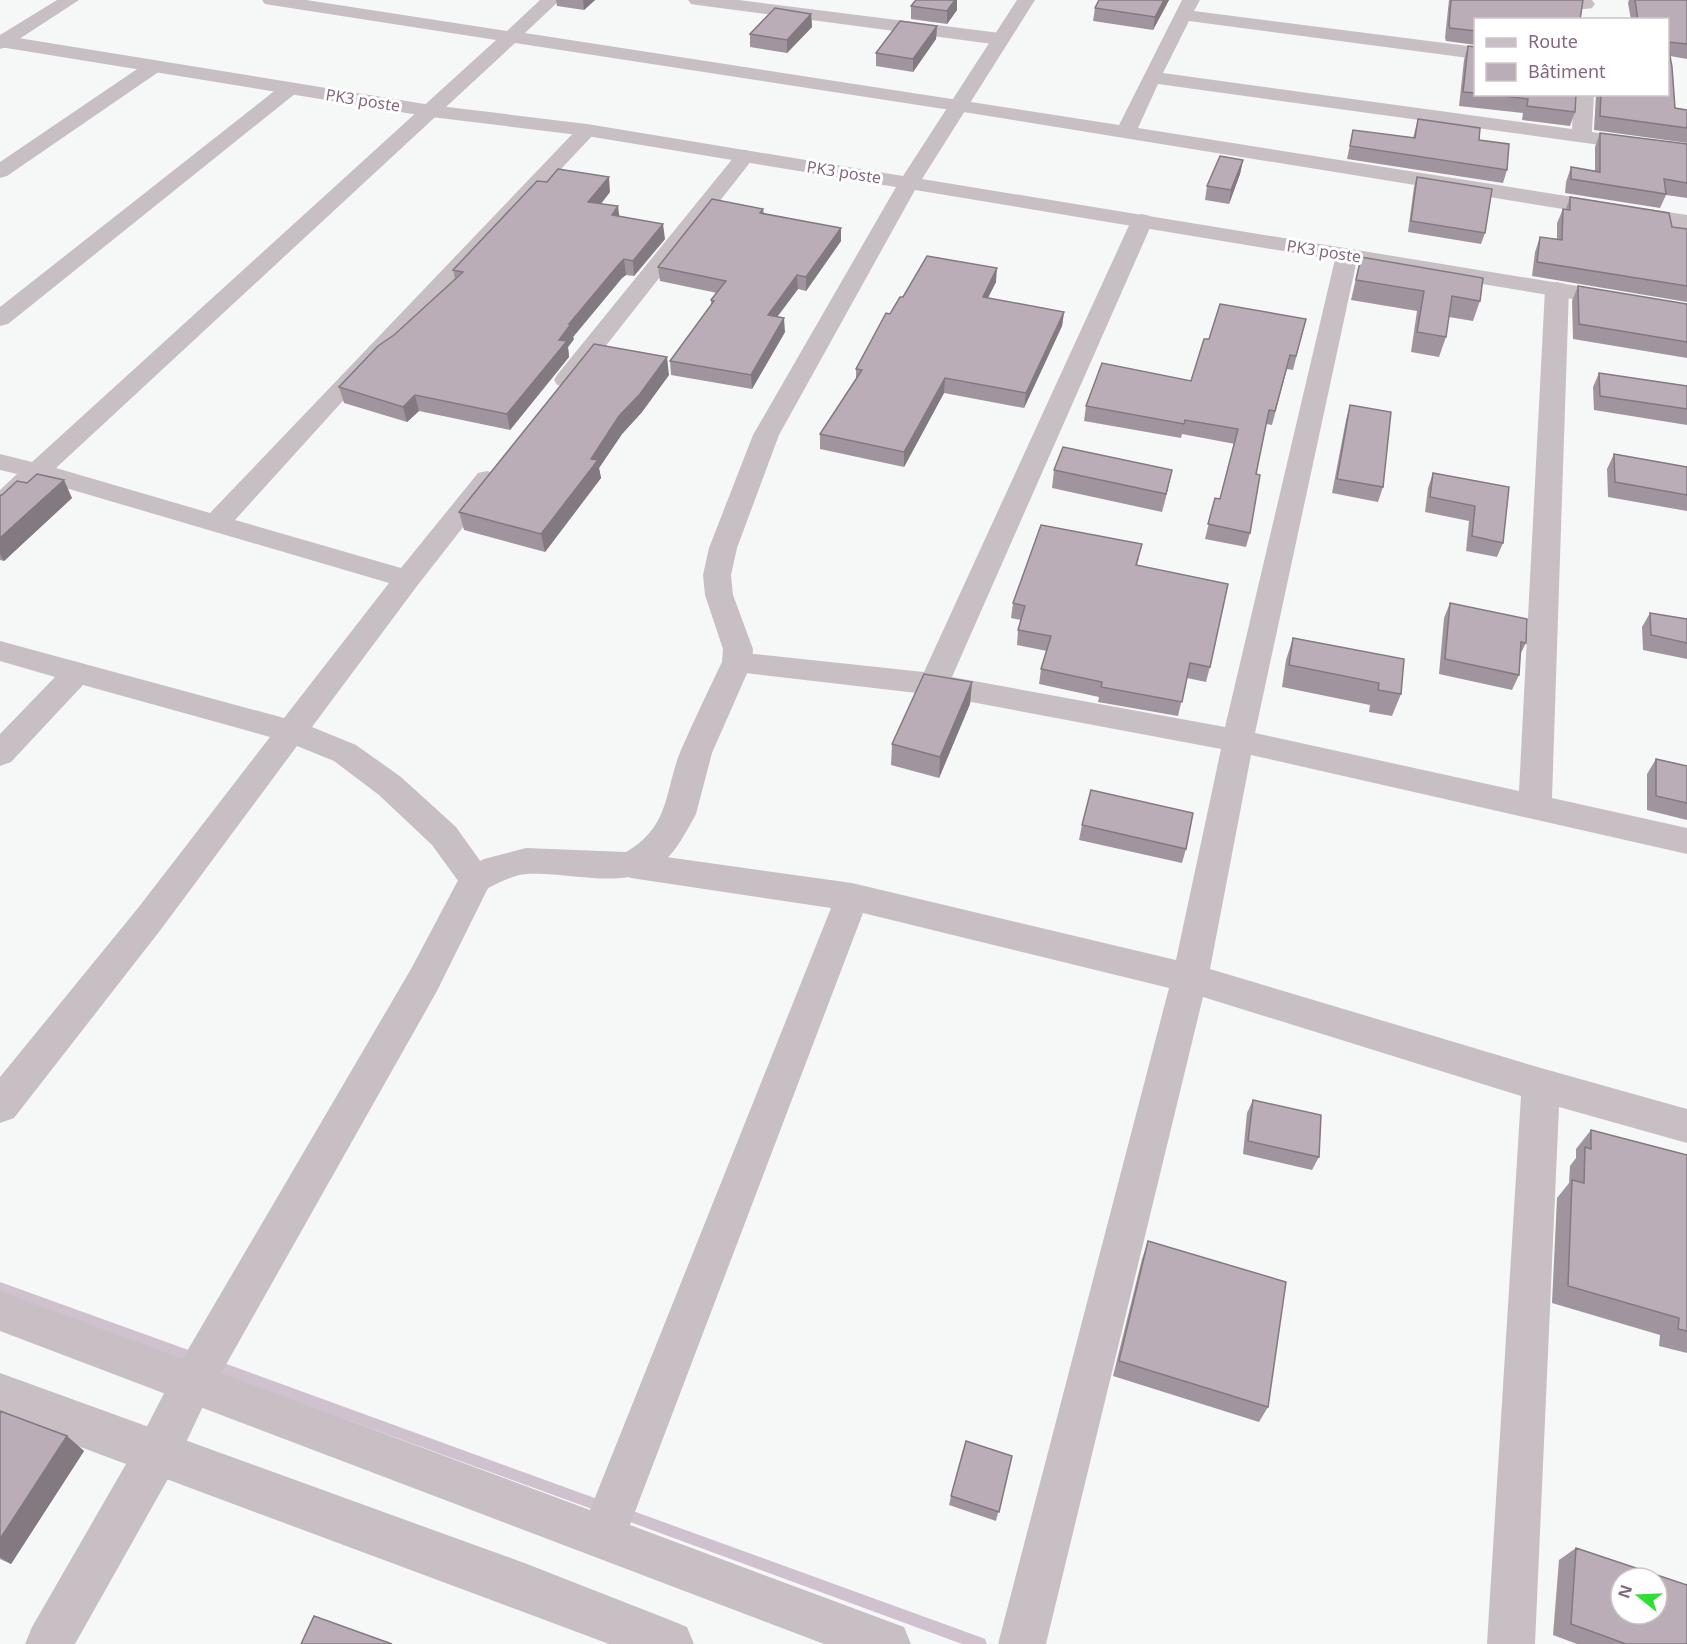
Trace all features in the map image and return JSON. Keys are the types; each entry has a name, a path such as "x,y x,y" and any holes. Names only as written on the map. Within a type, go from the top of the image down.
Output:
{"street":[{"path":"1,42 70,0"},
{"path":"271,0 957,105 1687,222"},
{"path":"0,505 551,0"},
{"path":"697,0 1000,39"},
{"path":"631,865 650,854 680,814 696,753 737,662 735,638 719,595 717,575 723,548 766,435 909,183 1026,0"},
{"path":"1552,0 1586,8"},
{"path":"1125,133 1187,8 1474,53"},
{"name":"PK3 poste","path":"1,42 431,111 587,130 1687,310"},
{"path":"0,172 153,67"},
{"path":"1151,77 1687,151"},
{"path":"0,319 289,88"},
{"path":"1582,136 1584,96"},
{"path":"216,524 341,388 587,130"},
{"path":"551,398 744,156"},
{"path":"934,684 1142,221"},
{"path":"1022,1644 1190,978 1238,741 1347,255"},
{"path":"1535,807 1557,289"},
{"path":"0,1106 150,918 407,579 507,453"},
{"path":"0,462 407,579"},
{"path":"0,651 293,732 345,753 390,786 444,836 476,879"},
{"path":"737,662 934,684 1238,741 1687,841"},
{"path":"0,754 78,671"},
{"path":"49,1644 157,1454 191,1385 424,980 476,879 496,868 526,861 631,865 852,897 1190,978 1541,1085 1687,1126"},
{"path":"603,1536 852,897"},
{"path":"1511,1644 1541,1085"},
{"path":"0,1311 191,1385 603,1536 887,1644"},
{"path":"0,1395 526,1588 670,1644"}],"building":[{"path":"916,0 955,0 947,11 911,6"},
{"path":"1099,0 1164,0 1155,17 1095,8"},
{"path":"1451,0 1583,0 1580,18 1474,18 1474,31 1450,28"},
{"path":"1635,0 1687,0 1687,44 1669,42 1669,18 1638,18"},
{"path":"775,8 811,14 787,40 750,34"},
{"path":"900,21 937,26 913,59 876,53"},
{"path":"1468,46 1474,47 1474,93 1463,92"},
{"path":"1669,50 1675,108 1687,110 1687,128 1600,116 1601,96 1669,96"},
{"path":"1503,96 1576,96 1575,112 1527,106 1528,99"},
{"path":"1418,119 1480,128 1479,140 1509,144 1507,170 1350,146 1353,130 1415,138"},
{"path":"1600,133 1687,144 1687,183 1664,179 1666,194 1571,179 1571,167 1600,172"},
{"path":"1220,156 1243,160 1231,190 1207,186"},
{"path":"558,169 609,177 588,202 618,206 612,215 663,224 633,261 624,259 620,263 569,324 571,324 559,340 567,341 507,414 415,395 403,407 339,387 378,346 394,335 463,272 453,270 537,181 547,182"},
{"path":"1417,177 1492,189 1485,233 1411,221"},
{"path":"1570,197 1669,213 1672,227 1687,229 1687,286 1537,262 1540,237 1562,240 1563,209 1570,210"},
{"path":"712,199 763,209 760,213 841,228 806,277 797,275 768,315 784,318 751,375 670,361 726,281 658,267"},
{"path":"927,256 997,268 983,297 1064,312 1026,393 945,378 904,452 820,434 862,370 856,369 886,313 890,314 900,297 903,297"},
{"path":"1361,257 1483,278 1480,301 1452,296 1446,337 1417,332 1424,291 1356,280"},
{"path":"1578,286 1687,304 1687,342 1579,324"},
{"path":"1220,304 1306,319 1296,356 1290,355 1275,411 1269,410 1256,474 1260,475 1250,533 1208,524 1215,498 1220,499 1238,429 1185,420 1184,424 1086,406 1102,363 1191,381 1204,339 1209,339"},
{"path":"594,344 667,357 640,394 619,416 591,459 598,460 541,534 459,512"},
{"path":"1599,373 1687,386 1687,409 1600,396"},
{"path":"1350,405 1391,412 1383,487 1337,479"},
{"path":"1063,447 1172,470 1166,494 1054,470"},
{"path":"1614,454 1687,467 1687,495 1615,482"},
{"path":"1433,473 1509,487 1503,543 1472,536 1475,506 1430,497"},
{"path":"37,474 64,480 0,538 0,495 17,481 27,483"},
{"path":"1041,525 1142,544 1136,565 1228,584 1210,667 1190,663 1182,702 1101,687 1102,682 1041,669 1051,636 1018,630 1025,606 1013,603"},
{"path":"1450,603 1527,619 1526,643 1521,642 1519,675 1445,659"},
{"path":"1650,613 1687,619 1687,643 1651,635"},
{"path":"1293,638 1404,659 1401,694 1378,690 1379,683 1289,665"},
{"path":"924,674 972,682 940,757 892,744"},
{"path":"1656,759 1687,766 1687,803 1656,796"},
{"path":"1091,790 1193,813 1186,849 1082,825"},
{"path":"1253,1100 1321,1115 1319,1157 1248,1141"},
{"path":"1591,1130 1687,1155 1687,1331 1678,1329 1679,1318 1568,1286 1572,1180 1584,1183 1585,1147 1591,1149"},
{"path":"1148,1241 1286,1282 1268,1407 1119,1361"},
{"path":"0,1411 67,1436 0,1539"},
{"path":"966,1441 1012,1456 999,1512 951,1496"},
{"path":"1576,1548 1630,1566 1609,1566 1609,1626 1669,1626 1669,1579 1687,1585 1687,1644 1626,1644 1571,1624"},
{"path":"314,1616 392,1644 301,1644"}],"waterway":[{"path":"0,1287 194,1358"},
{"path":"213,1365 603,1507"},
{"path":"622,1513 980,1644"}]}
